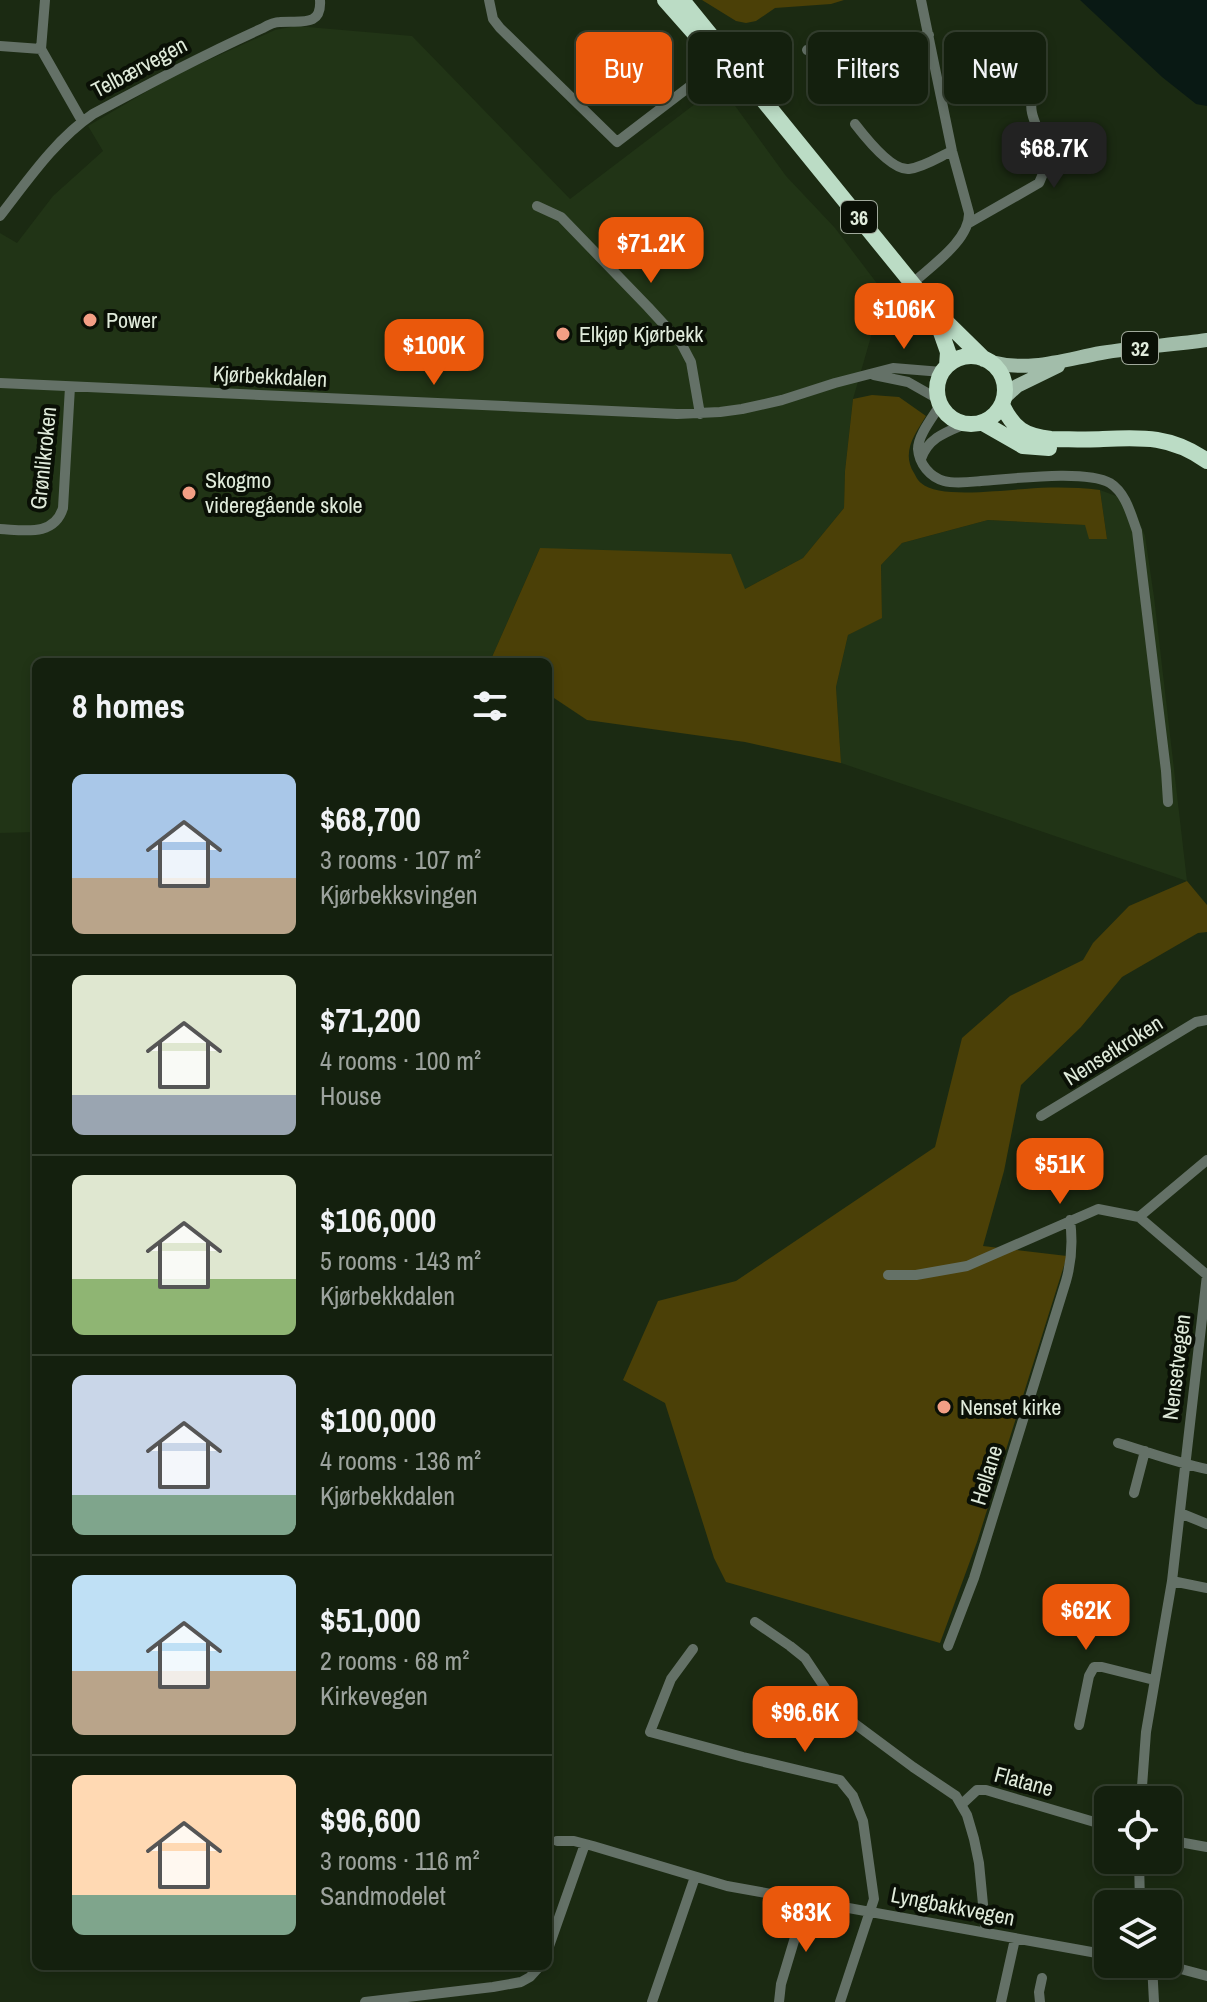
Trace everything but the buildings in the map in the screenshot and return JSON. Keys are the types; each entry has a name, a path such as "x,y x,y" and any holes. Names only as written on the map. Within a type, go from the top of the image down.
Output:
{"highway":[{"name":"36","path":"665,0 756,102 783,127"},
{"name":"36","path":"682,0 933,309 1001,374 1004,401 1015,427 1036,438 1132,437 1162,440 1189,449 1207,461"},
{"name":"36","path":"933,309 948,352 937,385 939,402"},
{"path":"944,369 960,358 976,356 987,360"},
{"path":"939,402 950,418 965,424 983,423 1004,401"},
{"name":"36","path":"983,423 1023,446 1076,446 1101,439"}],"main road":[{"name":"32","path":"987,360 1008,367 1022,367 1112,351 1207,340"},
{"name":"32","path":"1004,401 1017,386 1073,360"}],"street":[{"path":"45,0 41,49 82,121"},
{"name":"Telbærvegen","path":"0,216 46,158 82,121 154,81 272,23 311,20 318,16 320,0"},
{"path":"489,0 493,19 500,28 617,142 688,88"},
{"path":"921,0 969,223"},
{"path":"807,50 929,35"},
{"path":"0,46 41,49"},
{"path":"913,283 959,239 969,223 1039,183 1047,160 1031,113 1031,104"},
{"path":"855,124 886,158 901,169 923,165 952,151"},
{"path":"537,206 561,217 681,343 691,362 700,414"},
{"name":"Kjørbekkdalen","path":"0,383 700,414 762,405 893,368 944,369"},
{"name":"Kjørbekkdalen","path":"868,374 908,382 939,402"},
{"name":"Grønlikroken","path":"0,529 31,531 56,523 61,516 70,387"},
{"path":"939,402 918,448 929,474 944,481 966,482 1082,475 1110,483 1126,500 1137,531 1168,802"},
{"path":"921,459 934,438 965,424"},
{"name":"Nensetkroken","path":"1041,1116 1196,1022 1207,1020"},
{"path":"1139,1217 1207,1160"},
{"path":"888,1275 916,1275 967,1266 1098,1209 1139,1217 1207,1275"},
{"name":"Hellane","path":"948,1646 979,1564 1066,1281 1072,1260 1070,1220"},
{"name":"Nensetvegen","path":"1142,1786 1146,1732 1172,1581 1207,1275"},
{"path":"1118,1443 1207,1469"},
{"path":"1134,1493 1145,1451"},
{"path":"1180,1513 1207,1524"},
{"path":"1172,1581 1207,1588"},
{"path":"755,1622 805,1658 843,1715 956,1796 971,1827 979,1863 985,1925"},
{"path":"693,1649 671,1679 650,1732 840,1780 853,1796 863,1821 874,1899 840,2002"},
{"path":"1079,1725 1089,1676 1094,1667 1154,1680"},
{"name":"Flatane","path":"962,1804 977,1790 986,1790 1094,1822"},
{"name":"Lyngbakkvegen","path":"557,1841 574,1841 727,1886 1094,1953"},
{"path":"1182,1843 1207,1847"},
{"path":"552,1938 585,1844"},
{"path":"652,2002 695,1877"},
{"path":"779,2002 781,1984 806,1901"},
{"path":"1001,2002 1015,1939"},
{"path":"1182,1969 1207,1976"},
{"path":"365,2002 521,1982 536,1970"},
{"path":"1040,2002 1042,1978"},
{"path":"1153,1978 1154,2002"}],"shaded area":[{"path":"702,0 844,0 831,4 775,8 756,21 746,23 736,21"},
{"path":"1080,0 1207,0 1207,106 1196,104 1162,77"},
{"path":"296,26 412,36 570,199 695,104 734,104 786,176 835,228 882,290 853,399 844,508 803,558 745,589 540,548 492,657 32,658 32,832 0,833 0,233 17,243 53,196 103,151 88,126 173,76 275,30"},
{"path":"872,395 899,397 926,416 914,436 909,458 917,478 929,488 955,492 1053,488 1100,490 1107,539 1089,539 1085,525 988,520 902,543 881,565 882,618 848,635 836,687 841,763 745,742 587,720 552,697 552,658 492,657 540,548 731,554 745,589 803,558 844,508 853,399"},
{"path":"1100,490 1132,502 1145,536 1187,881 841,763 836,687 848,635 882,617 881,565 902,543 988,520 1085,525 1107,539"},
{"path":"1187,881 1207,905 1207,932 1198,933 1122,977 1081,1027 1021,1085 1004,1171 983,1246 1067,1256 977,1542 940,1643 726,1582 714,1558 665,1403 623,1380 658,1301 736,1281 935,1147 962,1038 1010,996 1083,960 1093,943 1129,906"}],"place":[{"name":"Power","path":"90,320"},
{"name":"Elkjøp Kjørbekk","path":"563,334"},
{"name":"Skogmo videregående skole","path":"189,493"},
{"name":"Nenset kirke","path":"944,1407"}]}
